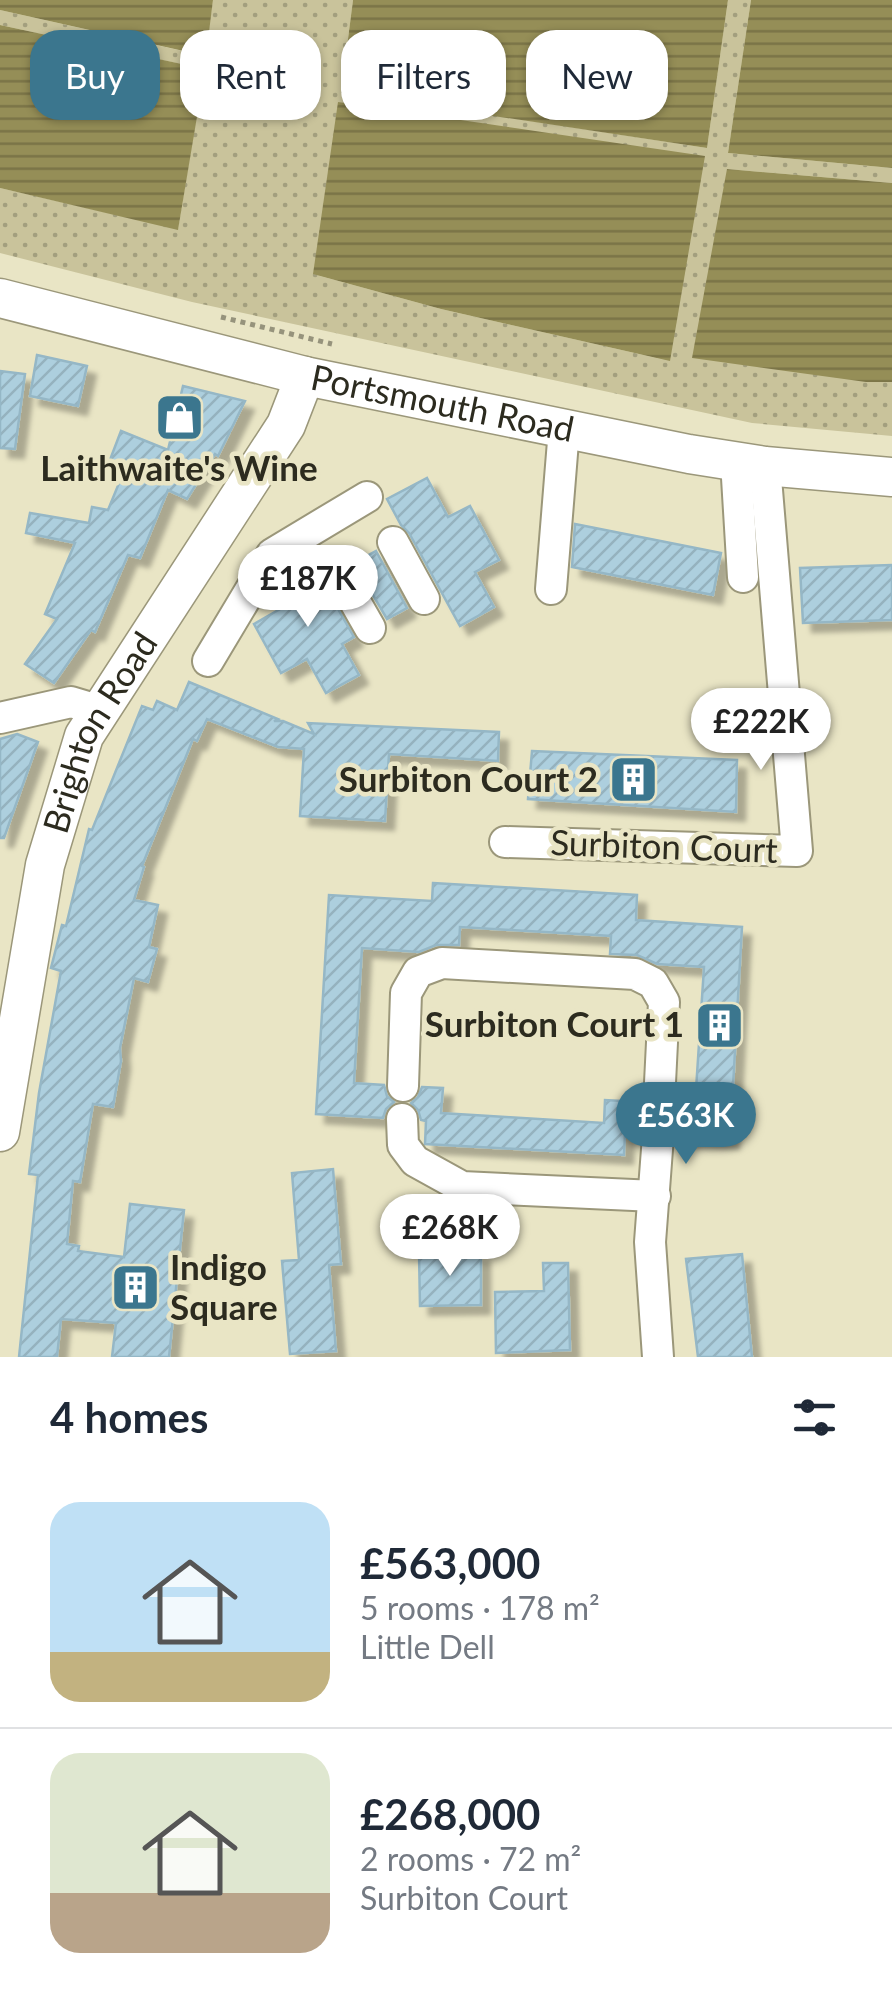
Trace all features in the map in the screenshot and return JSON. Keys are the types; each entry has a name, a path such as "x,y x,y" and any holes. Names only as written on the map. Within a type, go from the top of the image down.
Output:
{"main road":[{"name":"Portsmouth Road","path":"0,298 305,376 564,429 750,463 892,477"},
{"name":"Brighton Road","path":"0,1132 45,866 84,736 286,425 305,376"}],"street":[{"path":"552,589 564,429"},
{"path":"743,577 750,463"},
{"name":"Surbiton Court","path":"505,842 797,850 750,463"},
{"path":"208,661 272,554 366,498"},
{"path":"392,542 424,598"},
{"path":"338,572 370,628"},
{"path":"0,718 71,702 101,711"},
{"path":"403,1086 406,993 418,972 442,963 635,974 653,984 664,1002 659,1103"},
{"path":"402,1119 403,1145 414,1161 462,1187 655,1196"},
{"path":"658,1136 650,1242 658,1357"}],"path":[{"name":"Portsmouth Road","path":"220,316 338,346"}],"shaded area":[{"path":"0,0 213,0 209,30 180,30 180,50 160,46 160,30 90,30 0,10"},
{"path":"213,0 353,0 349,30 341,30 341,120 506,117 707,148 728,0 751,0 728,153 892,168 892,183 727,169 866,382 892,382 892,436 752,423 192,302 0,253 0,188 178,229 196,120 321,120 321,30 209,30","holes":["313,274 670,361 441,309"]},
{"path":"353,0 728,0 707,148 506,118 506,30 349,30"},
{"path":"751,0 892,0 892,168 728,153"},
{"path":"0,10 89,30 30,31 0,25"},
{"path":"0,25 30,31 30,120 160,120 160,59 180,64 180,120 196,120 178,230 0,188"},
{"path":"160,46 180,50 180,64 160,60"},
{"path":"338,102 341,120 460,120 705,156 670,361 441,309 313,274"},
{"path":"727,169 892,183 892,382 866,382 692,358"}],"building":[{"path":"37,355 87,366 78,406 30,396"},
{"path":"0,371 25,374 15,449 0,448"},
{"path":"183,386 245,401 218,456 215,454 187,499 168,490 140,558 128,555 95,632 91,630 54,683 25,664 57,619 45,614 75,543 26,533 30,513 89,523 92,507 108,510 124,471 108,465 121,431 168,450"},
{"path":"427,478 448,517 470,506 499,560 475,572 494,607 460,626 387,499"},
{"path":"575,524 721,553 713,595 572,567"},
{"path":"376,551 407,608 387,619 354,563"},
{"path":"296,561 310,587 322,581 354,637 342,644 359,675 326,693 307,659 281,673 254,624 280,609 271,592 286,568"},
{"path":"892,565 892,620 803,623 800,568"},
{"path":"189,682 278,719 274,721 314,734 308,723 499,732 498,761 389,754 385,821 300,816 304,749 278,747 207,719 197,741 193,739 142,866 134,900 158,905 149,947 157,949 148,982 134,978 113,1107 93,1104 80,1182 73,1181 67,1244 79,1246 78,1251 124,1257 130,1204 184,1210 169,1357 112,1357 116,1323 61,1319 57,1357 19,1357 38,1175 29,1174 61,971 51,968 62,925 66,926 89,829 92,830 142,706 153,710 157,701 177,710"},
{"path":"17,734 38,742 4,838 0,838 0,739"},
{"name":"Surbiton Court 2","path":"532,751 737,760 736,812 528,799"},
{"name":"Surbiton Court 1","path":"433,883 637,895 636,920 742,927 730,1140 677,1137 667,1120 678,1104 695,1105 704,967 657,964 637,955 610,954 611,936 460,927 459,945 436,945 419,952 362,948 354,1083 384,1085 394,1102 383,1118 316,1114 329,895 432,901"},
{"path":"422,1087 443,1088 441,1113 604,1123 605,1100 640,1102 650,1119 639,1134 625,1133 624,1155 425,1144 426,1121 421,1120 411,1103"},
{"path":"333,1169 341,1264 329,1265 336,1351 290,1354 282,1261 299,1260 292,1173"},
{"path":"419,1253 481,1253 481,1305 420,1306"},
{"path":"742,1254 752,1357 698,1357 686,1259"},
{"path":"543,1263 568,1263 570,1350 496,1353 495,1292 544,1291"}],"place":[{"name":"Laithwaite's Wine","path":"179,417"},
{"name":"Surbiton Court 2","path":"633,780"},
{"name":"Surbiton Court 1","path":"719,1025"},
{"name":"Indigo Square","path":"135,1288"}]}
